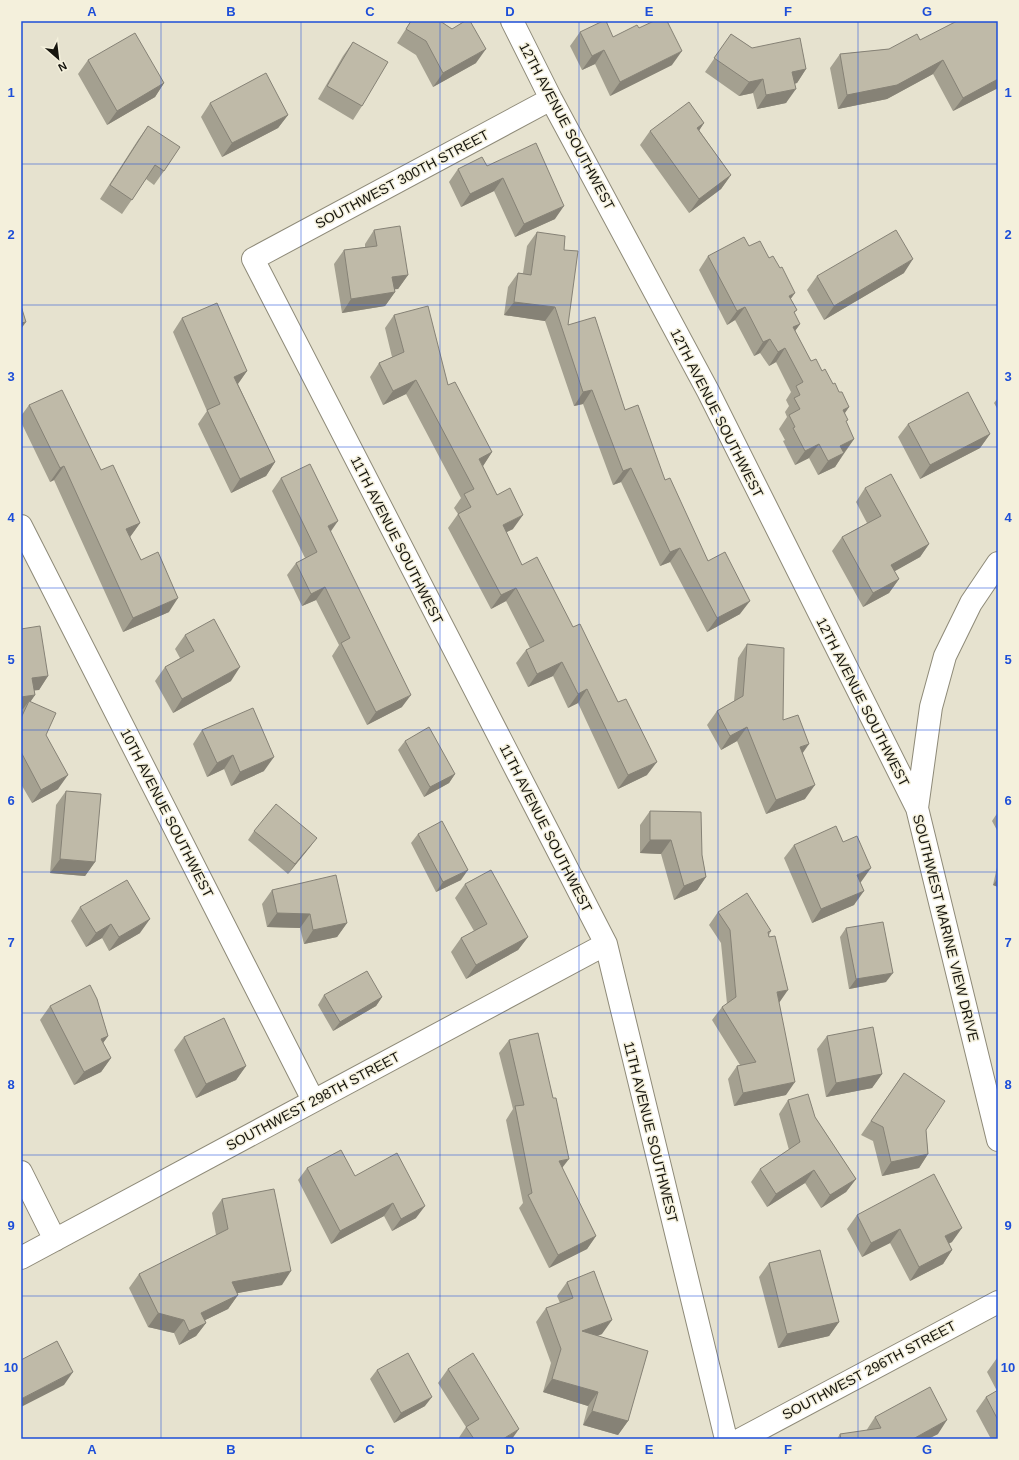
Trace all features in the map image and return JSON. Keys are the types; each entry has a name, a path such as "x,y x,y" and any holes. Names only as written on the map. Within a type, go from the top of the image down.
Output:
{"street":[{"name":"12TH AVENUE SOUTHWEST","path":"512,21 551,100 708,391 916,808"},
{"name":"SOUTHWEST 300TH STREET","path":"253,259 551,100"},
{"name":"11TH AVENUE SOUTHWEST","path":"253,259 606,944 726,1439"},
{"name":"10TH AVENUE SOUTHWEST","path":"21,526 313,1100"},
{"name":"SOUTHWEST MARINE VIEW DRIVE","path":"998,563 971,603 945,656 930,707 916,808 998,1140"},
{"name":"SOUTHWEST 298TH STREET","path":"21,1258 606,944"},
{"path":"21,1172 55,1240"},
{"name":"SOUTHWEST 296TH STREET","path":"741,1439 998,1302"}],"building":[{"path":"411,21 440,21 452,29 465,21 470,21 486,49 443,73 426,41 406,29"},
{"path":"606,21 613,37 637,25 639,28 654,21 667,21 682,51 620,82 604,50 592,56 580,32"},
{"path":"957,21 998,21 998,79 963,98 943,60 897,85 847,95 840,54 889,49 917,34 920,40"},
{"path":"135,33 164,83 117,111 88,60"},
{"path":"731,34 752,48 800,38 806,69 792,72 796,89 766,95 763,79 749,82 714,58"},
{"path":"353,42 388,62 362,106 327,86"},
{"path":"266,73 288,115 232,143 210,103"},
{"path":"689,102 704,123 697,128 731,175 699,199 650,131"},
{"path":"148,126 180,147 164,171 155,165 132,200 110,185"},
{"path":"536,143 564,206 524,224 503,178 470,194 458,169 482,157 487,166"},
{"path":"400,226 408,275 392,277 395,292 351,299 344,250 377,246 374,230"},
{"path":"896,230 913,259 834,306 817,276"},
{"path":"537,232 565,236 564,250 578,251 568,325 595,317 625,410 638,405 665,480 670,478 708,561 725,552 750,601 717,618 680,548 670,552 631,468 623,471 592,390 583,392 555,307 514,302 518,273 531,275"},
{"path":"744,237 749,246 760,241 769,258 773,256 780,268 782,267 795,293 789,296 797,310 794,312 800,324 793,327 811,361 816,359 822,371 825,369 833,384 835,383 839,392 842,392 849,407 843,410 854,439 840,446 844,453 828,461 819,444 805,451 793,428 795,427 789,415 800,409 794,398 800,395 796,386 803,382 785,348 778,352 770,339 763,342 745,307 737,311 708,256"},
{"path":"217,303 247,371 234,377 275,462 240,479 207,410 220,404 182,318"},
{"path":"21,306 26,322 21,323"},
{"path":"428,306 448,385 455,382 492,452 479,459 497,495 510,488 523,515 503,525 522,565 537,557 573,627 580,624 618,702 626,699 657,762 628,775 587,689 578,694 562,662 537,674 526,650 544,641 516,588 501,595 458,514 471,507 464,494 474,489 416,380 393,391 379,363 404,352 394,315"},
{"path":"62,390 101,470 113,465 140,523 126,529 141,560 158,552 178,598 133,618 64,466 60,468 29,405"},
{"path":"968,392 990,434 930,465 908,424"},
{"path":"310,464 338,521 328,526 411,695 376,712 341,643 350,638 325,587 311,594 296,563 317,552 281,478"},
{"path":"891,474 929,544 891,565 899,579 873,593 842,537 881,516 865,488"},
{"path":"214,619 240,667 182,699 165,667 194,651 185,635"},
{"path":"40,626 48,676 32,678 35,695 21,697 21,629"},
{"path":"747,644 784,648 783,720 798,715 809,744 800,747 815,785 776,800 747,727 730,736 717,711 743,696"},
{"path":"29,701 56,713 46,735 68,775 41,790 21,752 21,718"},
{"path":"253,708 274,757 240,772 233,755 217,763 202,730"},
{"path":"429,727 455,774 430,787 405,741"},
{"path":"66,791 101,794 95,862 60,859"},
{"path":"276,804 317,838 295,864 254,831"},
{"path":"650,811 701,812 702,855 706,877 684,886 671,840 650,840"},
{"path":"442,821 468,870 443,882 418,834"},
{"path":"836,826 843,842 857,836 871,868 857,875 864,891 821,909 794,845"},
{"path":"491,870 528,937 476,965 461,938 487,924 465,884"},
{"path":"336,875 347,923 313,930 310,914 277,913 272,890"},
{"path":"127,880 150,919 119,937 111,924 96,933 80,907"},
{"path":"747,893 771,931 768,932 769,937 775,936 788,990 777,992 795,1082 743,1093 737,1066 756,1062 722,1007 736,997 730,930 718,912"},
{"path":"883,922 893,973 856,979 846,928"},
{"path":"367,971 382,997 340,1022 324,995"},
{"path":"90,985 97,999 108,1036 101,1039 111,1058 84,1072 50,1006"},
{"path":"224,1018 246,1066 206,1084 184,1037"},
{"path":"873,1027 882,1074 836,1083 827,1036"},
{"path":"538,1033 553,1098 556,1098 569,1159 559,1161 596,1236 558,1255 528,1195 532,1193 515,1106 524,1105 509,1040"},
{"path":"904,1073 945,1101 926,1130 928,1154 891,1162 883,1127 871,1121"},
{"path":"808,1094 815,1117 856,1179 830,1195 814,1170 776,1194 760,1169 800,1142 788,1100"},
{"path":"341,1150 355,1176 397,1153 425,1206 401,1219 393,1203 340,1231 307,1168"},
{"path":"934,1174 962,1228 945,1236 952,1250 919,1267 900,1229 871,1243 857,1215"},
{"path":"274,1189 291,1271 232,1282 238,1295 201,1313 206,1323 189,1331 184,1320 158,1313 139,1274 228,1229 222,1199"},
{"path":"820,1250 839,1322 787,1334 769,1263"},
{"path":"594,1271 612,1320 582,1331 648,1351 628,1421 592,1411 598,1392 552,1379 561,1349 546,1308 573,1298 567,1282"},
{"path":"57,1341 73,1372 21,1399 21,1360"},
{"path":"408,1353 432,1397 401,1413 377,1370"},
{"path":"473,1353 519,1429 503,1439 474,1439 466,1427 479,1419 448,1369"},
{"path":"930,1387 947,1420 913,1439 841,1439 840,1434 881,1428 875,1417"},
{"path":"998,1390 998,1420 986,1397"}]}
